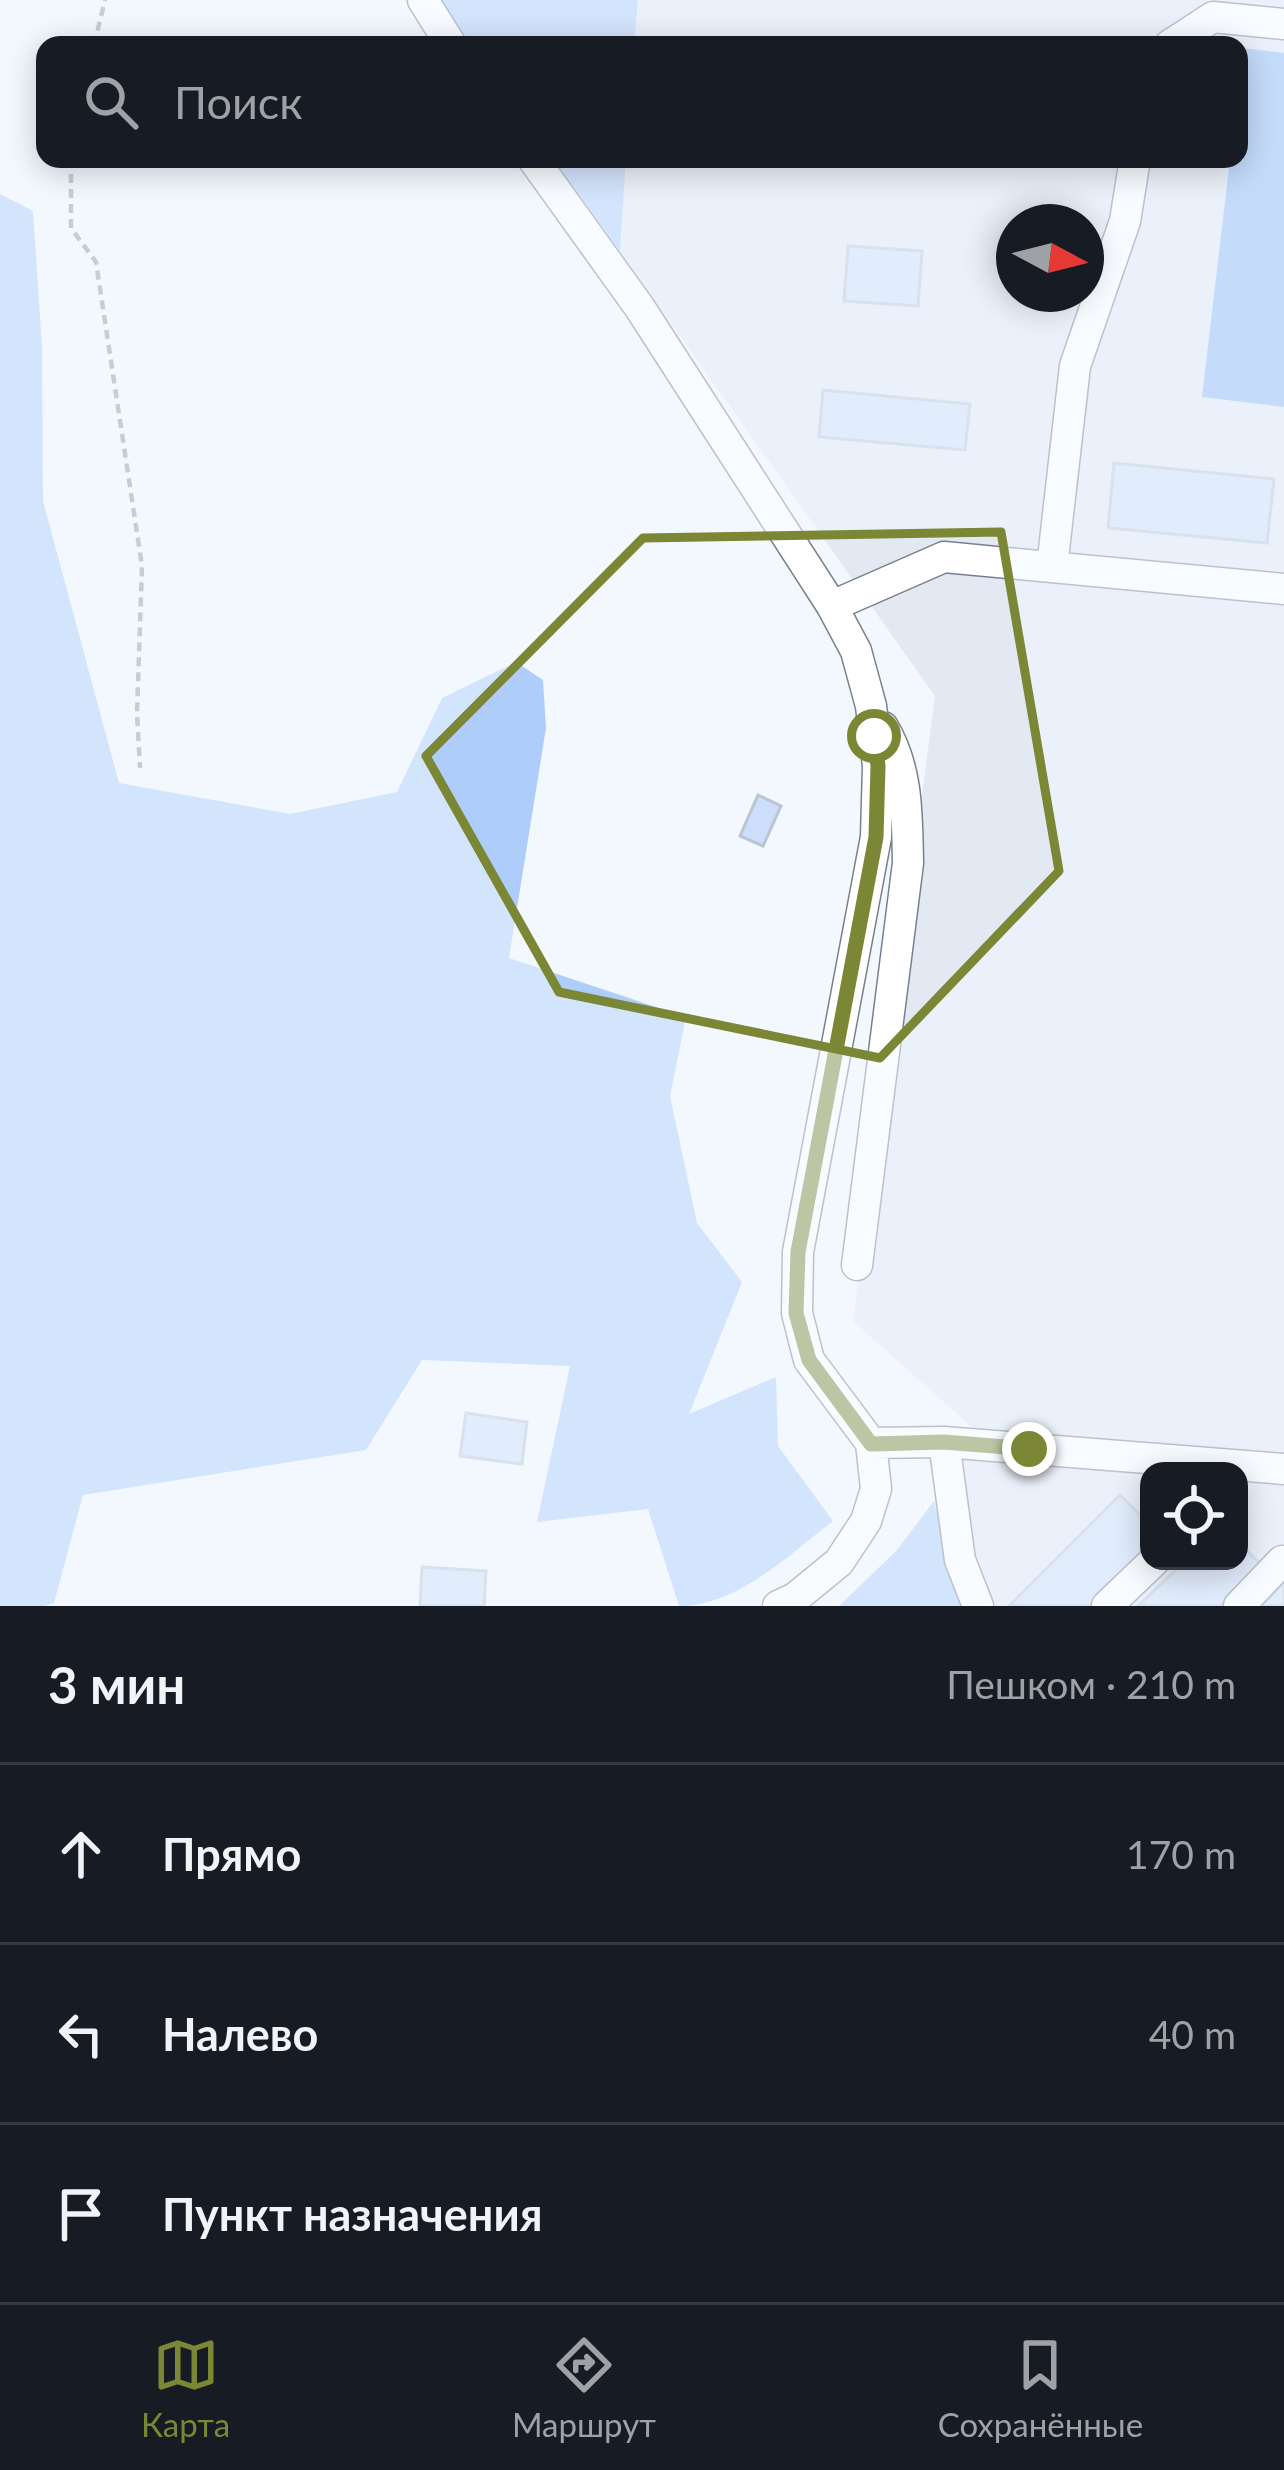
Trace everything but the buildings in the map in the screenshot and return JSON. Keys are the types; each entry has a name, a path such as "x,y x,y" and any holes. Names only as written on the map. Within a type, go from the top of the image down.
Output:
{"street":[{"path":"423,0 445,36"},
{"path":"1183,36 1213,16 1284,24"},
{"path":"539,168 640,308 832,607 856,651 871,706 878,766 876,837 798,1252 796,1313 809,1360 871,1444 876,1490 866,1521 838,1562 795,1598 778,1606"},
{"path":"1052,567 1075,366 1125,221 1134,168"},
{"path":"832,607 944,557 1284,589"},
{"path":"856,1265 908,862 907,799 896,748 871,706"},
{"path":"871,1444 944,1442 1284,1468"},
{"path":"944,1442 960,1560 978,1606"},
{"path":"1239,1606 1282,1561"},
{"path":"1107,1606 1145,1570"}],"path":[{"path":"96,36 106,0"},
{"path":"71,168 70,228 96,262 142,566 140,768"}],"highlighted area":[{"path":"1001,532 1059,871 880,1058 559,992 426,756 643,538"}],"shaded area":[{"path":"438,0 638,0 635,36 464,36"},
{"path":"638,0 1284,0 1284,1606 961,1606 934,1501 973,1428 853,1321 935,696 620,251 625,168 1248,168 1248,36 635,36"},
{"path":"1248,49 1284,53 1284,407 1202,397 1229,168 1248,168"},
{"path":"560,168 625,168 620,251"},
{"path":"0,194 33,211 42,347 43,501 119,783 290,814 397,792 442,698 516,662 543,680 546,728 509,958 686,1017 670,1096 697,1223 742,1282 689,1414 776,1377 778,1446 833,1521 742,1588 700,1604 679,1606 648,1509 537,1522 570,1366 422,1360 366,1450 83,1495 54,1603 0,1606"},
{"path":"934,1501 960,1606 839,1606 897,1550"}],"route":[{"path":"874,736 876,837 798,1252 796,1313 809,1360 871,1444 944,1442 1029,1449"}]}
